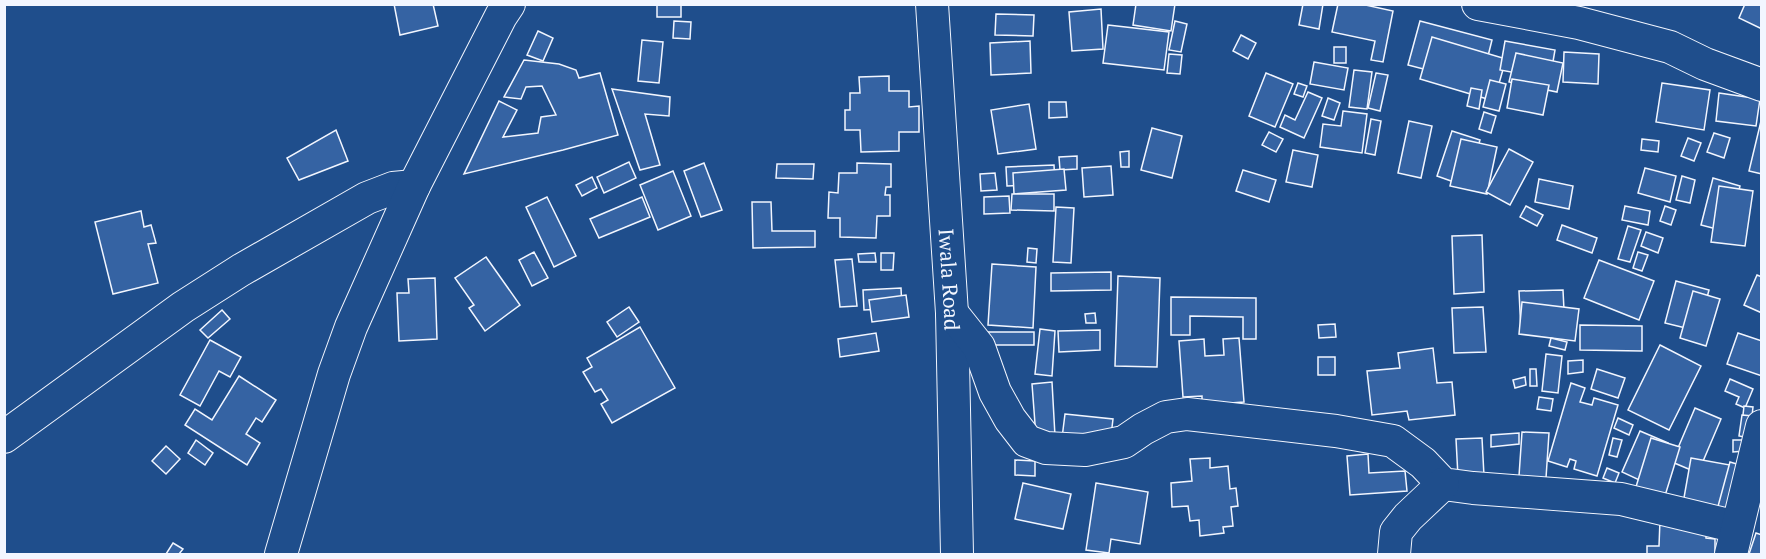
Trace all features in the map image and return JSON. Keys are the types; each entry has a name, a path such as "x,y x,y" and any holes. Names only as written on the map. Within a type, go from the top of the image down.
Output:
{"street":[{"path":"281,555 334,374 351,327 414,186 509,4"},
{"name":"Iwala Road","path":"932,4 952,313 957,555"},
{"path":"1478,4 1577,14 1670,47 1705,64 1761,85"},
{"path":"4,437 183,307 240,270 368,198 393,188 414,186"},
{"path":"952,313 979,346 995,392 1010,419 1027,441 1046,448 1085,450 1124,442 1166,417 1187,414 1336,431 1393,441 1423,463 1443,484 1621,499 1734,541 1761,426"},
{"path":"1394,555 1396,532 1408,517 1443,484"}],"building":[{"path":"394,4 433,4 438,26 400,35"},
{"path":"657,4 681,4 681,17 657,17"},
{"path":"1136,4 1175,4 1171,31 1133,25"},
{"path":"1303,4 1323,4 1319,29 1299,25"},
{"path":"1338,4 1361,4 1393,11 1383,62 1371,60 1375,41 1332,32"},
{"path":"1745,4 1762,4 1762,29 1739,18"},
{"path":"1101,9 1103,49 1072,51 1069,12"},
{"path":"996,14 1034,15 1033,36 995,35"},
{"path":"674,21 691,22 690,39 673,38"},
{"path":"1175,21 1187,24 1181,52 1169,50"},
{"path":"1420,21 1492,40 1481,84 1408,65"},
{"path":"1108,25 1169,32 1164,70 1103,63"},
{"path":"538,31 553,38 543,61 527,55"},
{"path":"1241,35 1256,43 1248,59 1233,51"},
{"path":"1432,37 1506,59 1494,101 1420,79"},
{"path":"642,40 663,42 659,83 638,81"},
{"path":"1030,41 1031,73 991,75 990,43"},
{"path":"1505,41 1555,50 1550,79 1500,70"},
{"path":"1334,47 1346,47 1346,63 1334,63"},
{"path":"1564,52 1599,54 1598,84 1563,82"},
{"path":"1516,53 1563,63 1557,92 1509,82"},
{"path":"1169,54 1182,55 1180,74 1167,73"},
{"path":"524,60 559,64 576,70 579,78 600,73 618,135 464,174 499,101 517,110 503,137 538,133 541,117 556,115 542,86 526,87 521,99 504,97"},
{"path":"1314,62 1348,68 1344,90 1310,84"},
{"path":"1354,70 1372,72 1367,109 1349,107"},
{"path":"1266,73 1293,84 1275,127 1249,116"},
{"path":"1376,73 1388,75 1380,111 1368,108"},
{"path":"889,76 889,91 909,91 909,107 919,106 919,132 899,132 899,151 861,152 860,130 845,130 845,110 850,110 850,93 860,93 859,77"},
{"path":"1512,79 1549,85 1543,115 1507,108"},
{"path":"1490,80 1506,84 1499,111 1483,107"},
{"path":"1298,83 1307,86 1303,97 1294,94"},
{"path":"1662,83 1710,90 1704,130 1656,122"},
{"path":"1471,88 1482,90 1479,109 1467,106"},
{"path":"612,89 670,97 669,116 645,114 660,165 640,170"},
{"path":"1308,92 1322,98 1304,138 1280,127 1285,115 1295,120"},
{"path":"1719,93 1760,99 1756,126 1716,121"},
{"path":"1328,98 1340,103 1334,120 1322,116"},
{"path":"1049,102 1066,102 1067,117 1049,118"},
{"path":"1029,104 1036,149 998,154 991,110"},
{"path":"1343,111 1367,114 1362,153 1320,147 1323,124 1341,126"},
{"path":"1484,112 1496,116 1491,133 1479,129"},
{"path":"1371,119 1381,121 1375,155 1365,153"},
{"path":"1409,121 1432,126 1421,178 1398,173"},
{"path":"1762,121 1762,174 1749,171"},
{"path":"1152,128 1182,136 1172,178 1141,170"},
{"path":"336,130 348,161 299,180 287,158"},
{"path":"1452,131 1480,140 1465,186 1437,176"},
{"path":"1269,132 1283,139 1276,152 1262,145"},
{"path":"1714,133 1730,138 1724,158 1707,152"},
{"path":"1688,138 1701,143 1694,161 1681,156"},
{"path":"1461,139 1497,147 1487,194 1450,186"},
{"path":"1642,139 1659,141 1658,152 1641,150"},
{"path":"1509,149 1533,162 1510,205 1486,192"},
{"path":"1293,150 1318,155 1312,187 1286,182"},
{"path":"1129,151 1129,167 1121,167 1120,152"},
{"path":"1077,156 1077,169 1060,170 1059,157"},
{"path":"629,162 636,178 604,193 597,177"},
{"path":"704,163 722,210 701,217 684,171"},
{"path":"857,163 891,164 891,187 886,187 885,195 890,195 890,216 877,216 876,238 840,237 840,218 828,218 829,192 838,193 839,173 857,173"},
{"path":"777,164 814,164 813,179 776,178"},
{"path":"1054,165 1055,184 1007,186 1006,167"},
{"path":"1111,166 1113,195 1084,197 1082,168"},
{"path":"1645,168 1676,176 1670,202 1638,193"},
{"path":"1064,169 1066,190 1014,194 1013,173"},
{"path":"1243,170 1276,180 1269,202 1236,191"},
{"path":"673,171 691,216 658,230 640,185"},
{"path":"995,173 997,190 981,191 980,174"},
{"path":"1682,176 1695,180 1690,203 1676,200"},
{"path":"592,177 597,188 582,196 576,185"},
{"path":"1713,178 1740,186 1728,232 1701,225"},
{"path":"1539,179 1573,186 1569,209 1535,202"},
{"path":"1719,186 1753,191 1745,246 1711,242"},
{"path":"1012,194 1054,194 1054,211 1011,210"},
{"path":"1009,196 1010,213 984,214 984,197"},
{"path":"547,197 576,256 554,267 526,207"},
{"path":"642,197 650,217 599,238 590,219"},
{"path":"752,202 771,202 772,231 815,231 815,247 753,248"},
{"path":"1526,206 1543,215 1537,226 1520,217"},
{"path":"1625,206 1650,211 1648,225 1622,220"},
{"path":"1665,206 1676,210 1671,225 1660,221"},
{"path":"1056,207 1074,208 1071,263 1053,262"},
{"path":"141,211 144,227 151,225 156,243 148,244 158,283 113,294 95,222"},
{"path":"1562,225 1597,238 1592,253 1557,240"},
{"path":"1628,226 1641,230 1630,262 1618,259"},
{"path":"1646,232 1663,238 1658,253 1641,246"},
{"path":"1482,235 1484,292 1454,294 1452,236"},
{"path":"1028,248 1037,249 1036,263 1027,262"},
{"path":"534,252 548,278 532,286 519,260"},
{"path":"1638,252 1648,255 1642,271 1633,268"},
{"path":"875,253 876,262 859,262 858,254"},
{"path":"881,253 894,253 893,270 881,270"},
{"path":"486,257 520,305 485,331 469,308 474,305 455,278"},
{"path":"852,259 857,306 840,307 835,260"},
{"path":"1599,260 1654,281 1639,320 1584,298"},
{"path":"992,264 1036,267 1033,328 988,325"},
{"path":"1111,272 1111,290 1051,291 1051,273"},
{"path":"1757,275 1762,277 1762,313 1744,305"},
{"path":"1118,276 1160,278 1157,367 1115,366"},
{"path":"435,278 437,339 399,341 397,293 409,293 408,279"},
{"path":"1676,281 1709,290 1698,331 1665,323"},
{"path":"901,288 902,308 864,310 863,290"},
{"path":"1563,290 1565,330 1521,332 1519,291"},
{"path":"1693,291 1720,299 1706,346 1680,338"},
{"path":"906,295 909,317 872,322 869,300"},
{"path":"1171,297 1256,298 1256,339 1243,339 1243,317 1190,316 1190,335 1171,335"},
{"path":"1522,302 1579,309 1575,341 1519,334"},
{"path":"629,307 639,322 617,337 607,322"},
{"path":"1483,307 1486,352 1454,353 1452,308"},
{"path":"222,310 230,319 208,338 200,330"},
{"path":"1095,313 1096,323 1086,323 1085,314"},
{"path":"1335,324 1336,337 1319,338 1318,325"},
{"path":"1580,325 1642,326 1642,351 1580,350"},
{"path":"640,327 675,388 612,423 601,404 608,400 601,389 595,392 583,372 592,367 587,358"},
{"path":"1040,329 1055,331 1052,376 1035,374"},
{"path":"1100,330 1100,350 1059,352 1058,331"},
{"path":"988,332 1034,332 1034,345 988,345"},
{"path":"876,333 879,351 840,357 838,339"},
{"path":"1738,333 1762,341 1762,376 1727,364"},
{"path":"1239,338 1244,402 1202,405 1202,396 1183,397 1179,341 1204,339 1205,356 1224,355 1223,339"},
{"path":"1551,338 1567,342 1565,350 1549,346"},
{"path":"210,340 241,357 230,377 219,371 200,406 180,395"},
{"path":"1660,345 1701,366 1669,430 1628,410"},
{"path":"1433,348 1437,383 1452,382 1455,415 1409,420 1407,411 1372,415 1367,371 1400,368 1398,353"},
{"path":"1546,354 1562,356 1558,393 1542,391"},
{"path":"1318,357 1335,357 1335,375 1318,375"},
{"path":"1583,360 1583,372 1568,374 1568,361"},
{"path":"1530,369 1536,369 1537,386 1530,386"},
{"path":"1597,369 1625,378 1618,398 1591,389"},
{"path":"239,376 276,400 262,422 256,418 246,434 260,443 247,465 185,425 195,409 212,420"},
{"path":"1525,377 1526,385 1515,388 1513,380"},
{"path":"1730,379 1753,389 1745,408 1736,404 1739,397 1725,391"},
{"path":"1052,382 1055,436 1036,437 1032,384"},
{"path":"1571,383 1585,388 1580,402 1592,405 1594,398 1618,405 1597,476 1574,469 1576,461 1570,459 1567,467 1548,461"},
{"path":"1539,397 1553,399 1551,411 1537,409"},
{"path":"1744,406 1753,407 1750,434 1741,433"},
{"path":"1695,408 1721,419 1698,473 1672,462"},
{"path":"1065,414 1113,419 1110,444 1062,438"},
{"path":"1742,415 1753,416 1750,438 1739,436"},
{"path":"1618,418 1633,425 1629,435 1614,428"},
{"path":"1640,431 1668,443 1650,485 1622,472"},
{"path":"1522,432 1549,433 1546,478 1519,476"},
{"path":"1519,433 1519,444 1491,447 1491,435"},
{"path":"1482,438 1484,476 1458,477 1456,439"},
{"path":"1613,438 1622,440 1617,457 1609,455"},
{"path":"1651,438 1680,447 1664,499 1635,490"},
{"path":"196,440 213,453 205,465 188,453"},
{"path":"1733,440 1745,440 1745,451 1733,452"},
{"path":"166,446 180,459 166,474 152,461"},
{"path":"1368,454 1369,473 1405,471 1407,491 1350,495 1347,456"},
{"path":"1210,458 1210,468 1228,466 1230,489 1236,488 1238,506 1231,507 1233,526 1223,527 1224,533 1200,536 1199,520 1190,521 1188,506 1172,507 1171,483 1192,481 1190,459"},
{"path":"1691,458 1730,465 1721,515 1682,509"},
{"path":"1015,460 1035,461 1035,476 1015,475"},
{"path":"1730,462 1747,467 1734,514 1717,510"},
{"path":"1607,468 1619,473 1615,483 1603,478"},
{"path":"1023,483 1071,494 1063,529 1015,519"},
{"path":"1096,483 1148,492 1140,544 1111,539 1109,553 1086,550"},
{"path":"1660,520 1706,521 1706,538 1715,539 1715,554 1647,554 1647,546 1659,546"},
{"path":"1756,533 1762,535 1762,554 1749,554"},
{"path":"173,543 183,549 179,554 166,554"}]}
